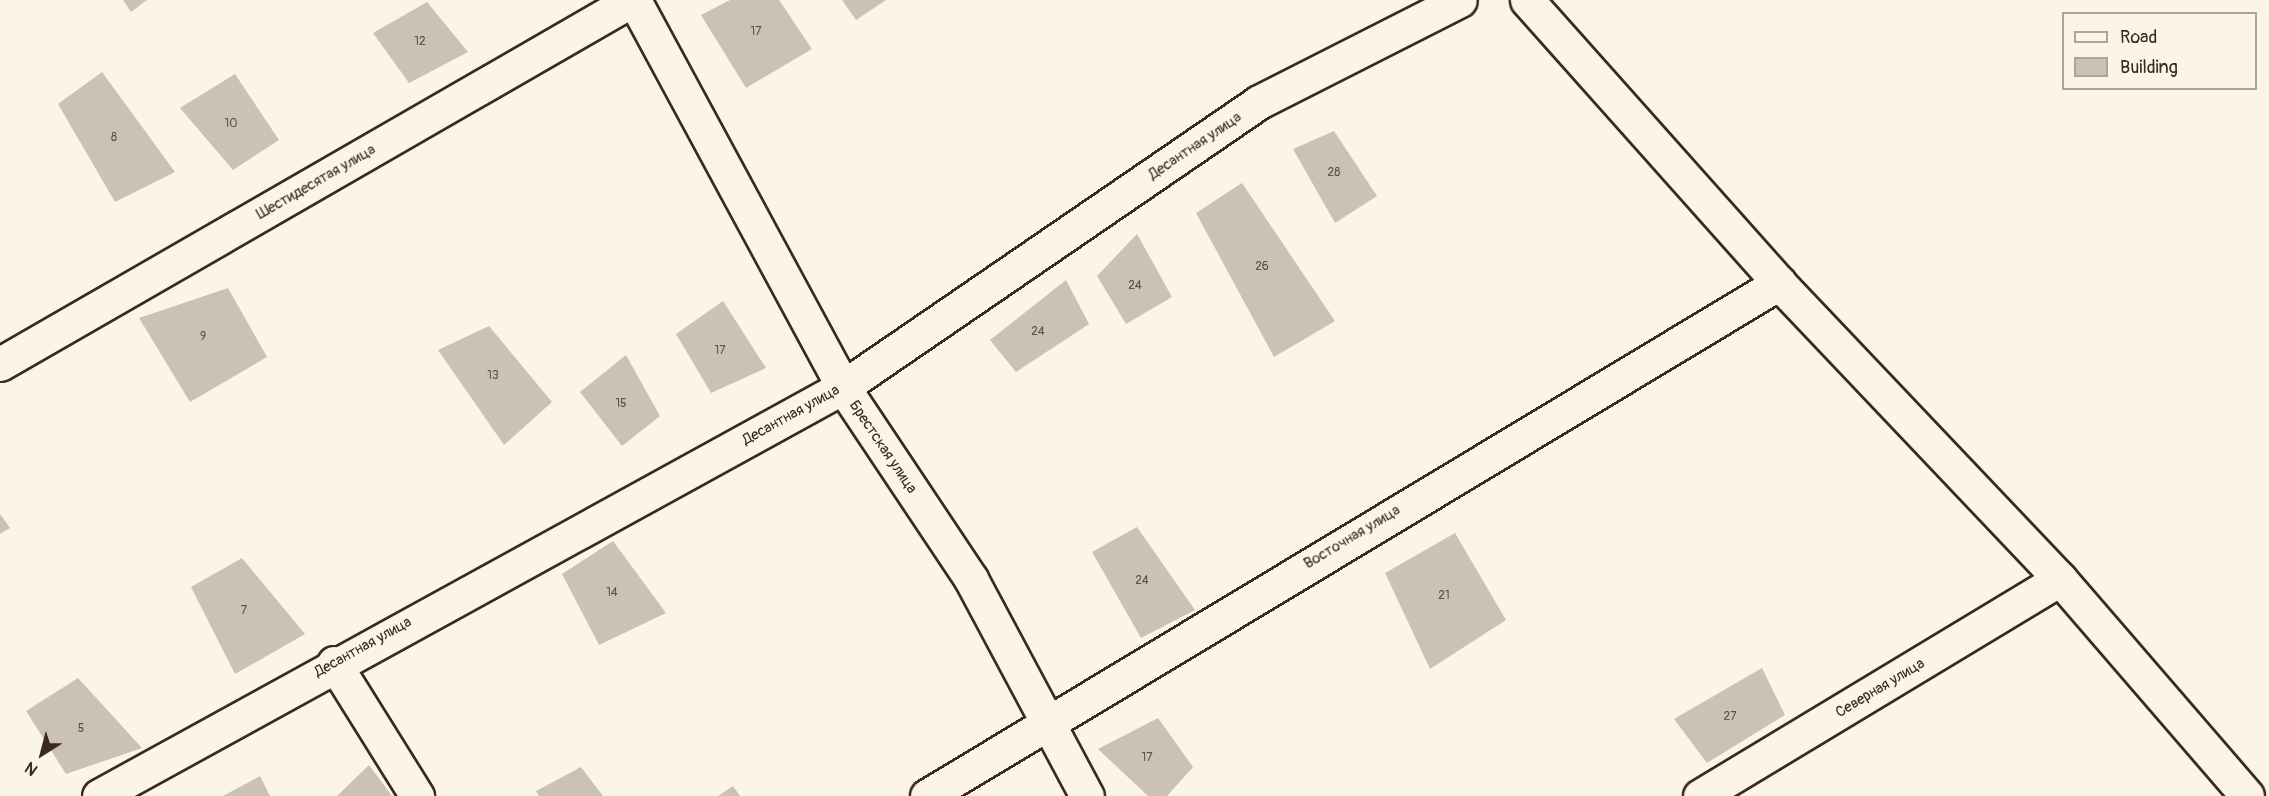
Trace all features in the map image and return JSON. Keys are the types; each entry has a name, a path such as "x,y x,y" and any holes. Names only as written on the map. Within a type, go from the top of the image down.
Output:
{"street":[{"name":"Шестидесятая улица","path":"0,364 633,0"},
{"name":"Брестская улица","path":"633,0 843,387 971,579 1048,719 1087,796"},
{"name":"Десантная улица","path":"99,796 334,663 843,387 1259,102 1460,0"},
{"path":"1527,0 1779,283 2060,579 2247,796"},
{"name":"Восточная улица","path":"927,796 1048,719 1779,283"},
{"name":"Северная улица","path":"1700,796 2060,579"},
{"path":"334,663 417,796"}],"building":[{"path":"123,0 147,0 131,12"},
{"path":"730,0 779,0 812,49 746,88 701,15"},
{"path":"842,0 886,0 856,20"},
{"path":"427,2 468,52 409,83 373,33"},
{"path":"102,72 175,172 115,202 58,104"},
{"path":"235,74 279,140 233,170 180,108"},
{"path":"1334,131 1377,196 1335,223 1293,149"},
{"path":"1242,183 1335,321 1274,357 1196,213"},
{"path":"1137,234 1172,297 1126,324 1097,276"},
{"path":"1066,280 1089,324 1016,372 990,340"},
{"path":"228,288 267,357 190,402 139,318"},
{"path":"723,301 766,368 711,393 676,334"},
{"path":"489,326 552,402 504,445 438,350"},
{"path":"626,355 660,416 622,446 580,392"},
{"path":"0,514 10,528 0,534"},
{"path":"1137,527 1195,610 1141,638 1092,552"},
{"path":"1455,533 1506,620 1430,669 1385,573"},
{"path":"613,541 666,613 599,645 562,574"},
{"path":"242,558 305,634 235,674 191,587"},
{"path":"1762,668 1785,715 1707,763 1674,719"},
{"path":"78,678 142,748 66,774 26,711"},
{"path":"1158,718 1193,767 1167,796 1148,796 1098,749"},
{"path":"369,765 392,796 337,796"},
{"path":"581,767 603,796 539,796 536,791"},
{"path":"260,776 270,796 223,796"},
{"path":"733,786 740,796 718,796"}]}
